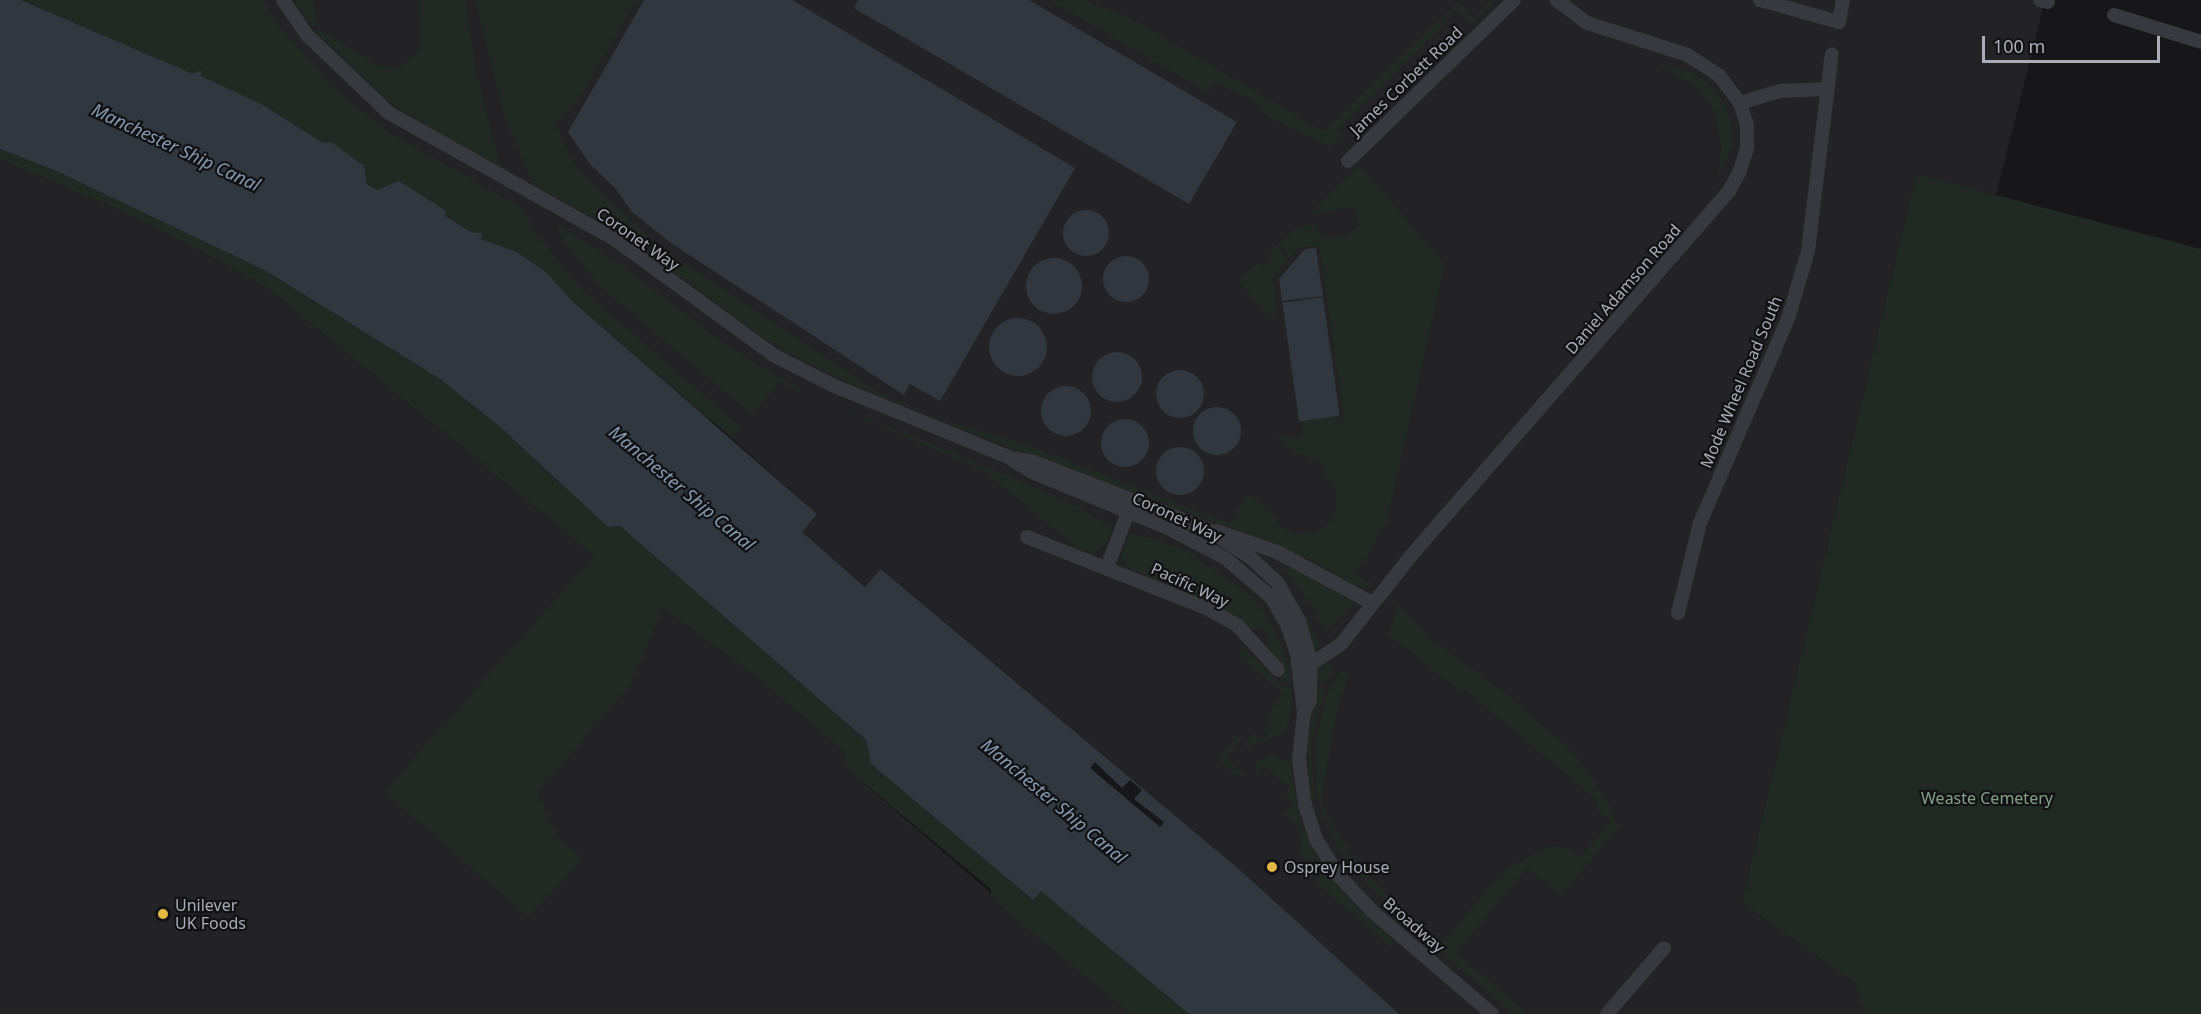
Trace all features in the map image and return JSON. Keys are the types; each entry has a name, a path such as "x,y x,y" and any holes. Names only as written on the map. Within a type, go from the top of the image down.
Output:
{"street":[{"name":"Coronet Way","path":"284,0 307,34 361,90 410,127 586,222 630,249 727,325 775,356 832,385 1008,457 1032,472 1207,529 1268,573 1293,608 1310,700 1304,713"},
{"name":"James Corbett Road","path":"1348,160 1514,0"},
{"name":"Daniel Adamson Road","path":"1304,663 1341,644 1372,603 1729,191 1747,149 1747,125 1740,103 1720,75 1704,63 1587,23 1557,0"},
{"path":"1760,0 1839,22 1843,0"},
{"path":"2114,15 2201,42"},
{"name":"Mode Wheel Road South","path":"1678,613 1700,523 1788,319 1808,251 1832,54"},
{"path":"1740,103 1780,91 1827,89"},
{"name":"Coronet Way","path":"1131,506 1209,549 1272,598 1304,663"},
{"path":"1107,567 1131,506"},
{"path":"1207,529 1233,535 1290,558 1372,603"},
{"name":"Pacific Way","path":"1026,537 1107,567 1206,608 1238,626 1278,670"},
{"path":"1272,598 1268,573 1274,565 1290,558"},
{"name":"Broadway","path":"1304,713 1300,781 1310,821 1328,861 1372,912 1492,1014"},
{"path":"1606,1014 1664,948"}],"shaded area":[{"path":"21,0 2045,0 1996,195 1916,174 1742,903 1854,983 1865,1014 1399,1014 1240,870 882,569 866,587 801,532 817,514 716,424 200,76"},
{"path":"0,159 146,222 266,287 594,556 755,676 845,751 848,770 1131,1014 0,1014"}],"green space":[{"path":"21,0 262,0 281,29 349,101 392,134 521,207 537,235 580,288 741,427 732,438 573,302 547,273 517,252 481,239 399,181 377,190 323,143 263,105"},
{"path":"295,0 313,0 317,25 310,25"},
{"path":"418,0 466,0 476,71 501,168 430,130 383,97 314,30 326,33 379,66 401,67 420,50"},
{"path":"475,0 637,0 580,98 555,124 574,164 654,243 880,393 942,420 1022,443 1230,523 1248,494 1269,507 1280,527 1294,534 1316,533 1329,524 1336,511 1336,489 1322,472 1326,466 1294,452 1275,435 1300,439 1304,420 1339,416 1339,420 1344,419 1319,246 1298,248 1291,257 1278,244 1295,229 1317,223 1319,232 1330,238 1346,236 1359,225 1353,207 1308,215 1360,165 1445,264 1387,521 1356,575 1372,583 1369,587 1354,586 1319,564 1266,541 996,443 878,395 807,363 763,338 620,232 533,185 503,112"},
{"path":"1049,0 1084,0 1131,18 1323,131 1459,1 1474,18 1491,0 1497,0 1471,25 1457,10 1446,17 1445,24 1337,130 1349,149 1339,140 1331,147 1266,116 1255,100 1213,83 1208,93"},
{"path":"1651,61 1692,72 1707,82 1725,104 1732,128 1732,146 1718,178 1721,147 1714,109 1693,84"},
{"path":"0,149 56,171 266,271 440,379 500,427 608,527 620,526 866,740 871,764 1033,900 1041,890 1189,1014 1131,1014 1013,917 990,895 991,889 848,770 844,751 755,676 663,608 631,684 538,793 557,836 583,859 528,917 384,792 594,556 266,287 146,222 0,159"},
{"name":"Weaste Cemetery","path":"1916,174 2201,249 2201,1014 1865,1014 1854,983 1742,903"},
{"path":"555,223 622,265 725,344 809,395 779,383 752,415 603,289 567,246"},
{"path":"1276,245 1289,259 1273,277 1277,313 1271,319 1238,280 1258,262 1263,267 1273,257 1269,252"},
{"path":"828,403 968,458 1081,508 1113,528 1107,543 1096,552 1081,551 985,472"},
{"path":"1129,533 1157,539 1190,553 1253,597 1272,623 1283,649 1291,683 1277,676 1266,645 1269,637 1263,629 1248,630 1211,603 1126,567 1121,557"},
{"path":"1283,568 1298,568 1355,603 1325,632 1307,599"},
{"path":"1279,577 1305,613 1321,648 1313,649"},
{"path":"1397,603 1434,641 1504,692 1564,744 1581,762 1616,816 1613,820 1620,826 1561,896 1527,868 1456,953 1529,1014 1514,1014 1440,951 1441,944 1504,870 1548,846 1569,848 1582,856 1611,821 1597,810 1597,800 1465,690 1462,693 1389,635"},
{"path":"1243,647 1279,683 1292,689 1293,699 1286,732 1248,748 1244,745 1254,733 1263,740 1268,734 1263,729 1268,722 1265,719 1283,693 1244,660 1238,653"},
{"path":"1328,660 1334,670 1325,683 1316,682 1317,673"},
{"path":"1339,672 1349,673 1337,711 1321,802 1353,858 1417,927 1416,932 1347,864 1322,813 1316,789 1315,745 1324,702"},
{"path":"1325,687 1311,744 1316,816 1310,789 1308,744 1315,688"},
{"path":"1236,736 1241,740 1226,758 1244,773 1240,778 1217,759"},
{"path":"1272,754 1291,763 1298,813 1318,859 1349,899 1392,939 1393,949 1315,882 1323,873 1298,854 1302,848 1298,827 1284,815 1293,804 1285,797 1290,788 1264,766 1257,775 1255,772 1256,762"}],"water":[{"name":"Manchester Ship Canal","path":"0,0 21,0 193,74 201,70 201,76 263,105 323,143 331,142 364,166 367,184 377,190 399,181 446,211 445,216 471,232 482,233 481,239 517,252 547,273 573,302 817,514 802,532 865,587 881,569 1240,870 1399,1014 1189,1014 1041,891 1033,900 871,764 866,740 620,526 608,527 500,427 440,379 266,271 56,171 0,149"},
{"path":"644,0 792,0 1075,168 940,401 910,384 904,395 671,243 632,212 616,189 590,164 568,132"},
{"path":"858,0 1029,0 1237,122 1189,204 854,8"},
{"path":"1086,210 1102,217 1109,233 1102,249 1086,256 1070,249 1063,233 1070,217"},
{"path":"1316,248 1323,296 1282,301 1279,279 1305,249"},
{"path":"1126,256 1142,263 1149,279 1142,295 1126,302 1110,295 1103,279 1110,263"},
{"path":"1048,258 1060,258 1070,262 1078,270 1082,286 1078,302 1070,310 1060,314 1048,314 1038,310 1030,302 1026,292 1026,280 1030,270 1038,262"},
{"path":"1323,297 1340,416 1299,422 1282,303"},
{"path":"1018,318 1029,320 1042,331 1047,347 1045,358 1034,371 1018,376 1007,374 994,363 989,347 991,336 1002,323"},
{"path":"1112,352 1122,352 1135,359 1142,372 1142,382 1135,395 1122,402 1112,402 1103,398 1096,391 1092,382 1092,372 1096,363 1103,356"},
{"path":"1180,370 1197,377 1204,394 1197,411 1180,418 1163,411 1156,394 1163,377"},
{"path":"1066,386 1080,390 1087,397 1091,411 1087,425 1080,432 1066,436 1052,432 1045,425 1041,411 1045,397 1052,390"},
{"path":"1212,407 1222,407 1237,417 1241,431 1237,445 1231,451 1222,455 1212,455 1197,445 1193,436 1193,426 1203,411"},
{"path":"1120,419 1130,419 1142,426 1149,438 1149,448 1142,460 1130,467 1120,467 1105,456 1101,448 1101,438 1112,423"},
{"path":"1180,447 1197,454 1204,471 1197,488 1180,495 1163,488 1156,471 1163,454"}],"pier":[{"path":"1095,762 1122,788 1130,780 1142,790 1134,799 1164,822 1160,827 1090,768"}],"place":[{"name":"Osprey House","path":"1272,867"},
{"name":"Unilever UK Foods","path":"163,914"}]}
